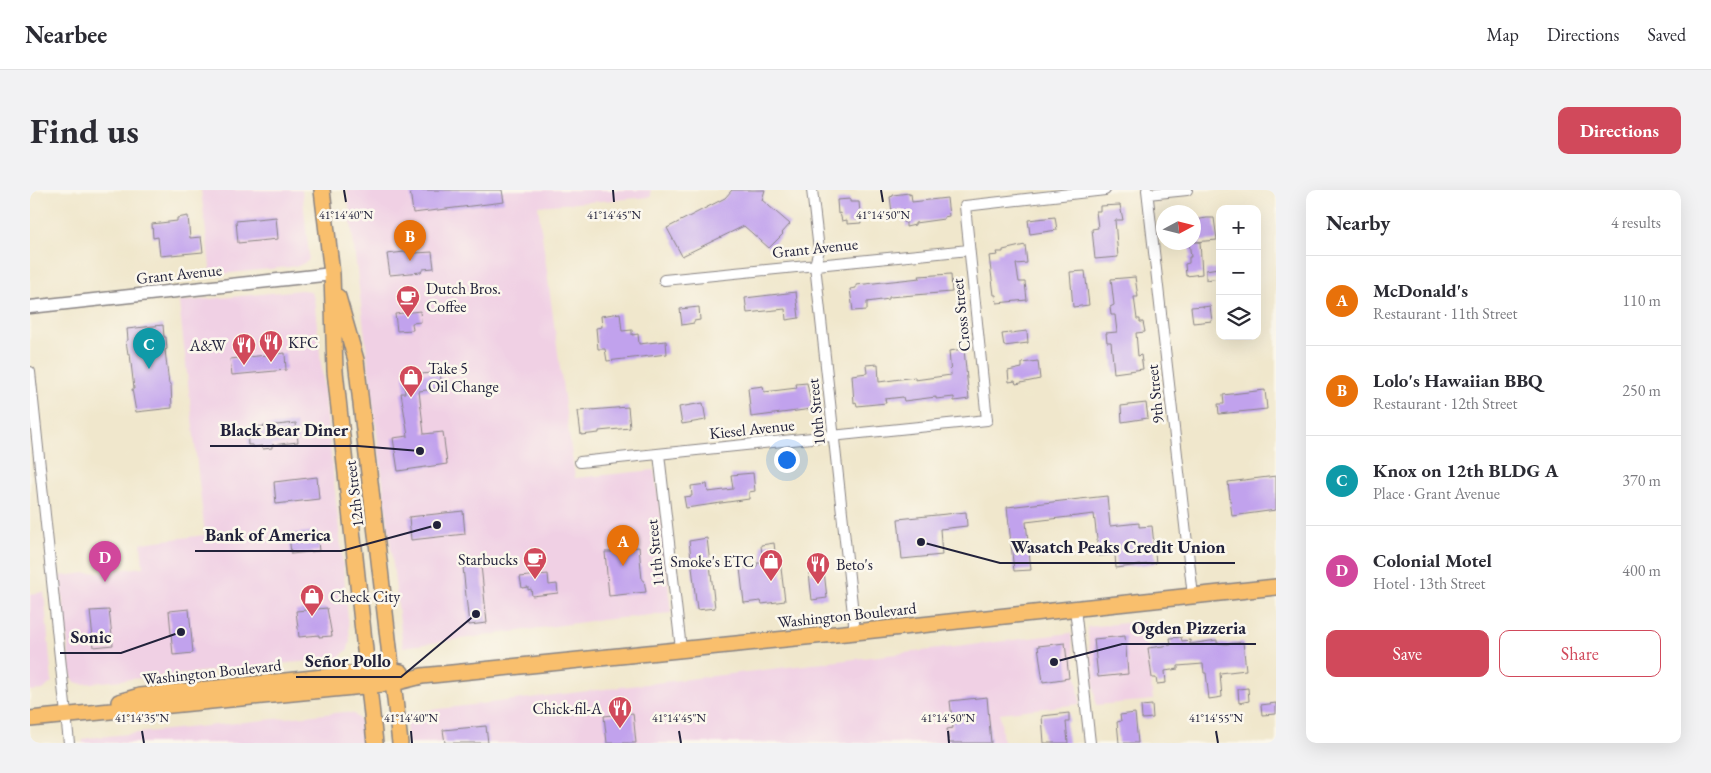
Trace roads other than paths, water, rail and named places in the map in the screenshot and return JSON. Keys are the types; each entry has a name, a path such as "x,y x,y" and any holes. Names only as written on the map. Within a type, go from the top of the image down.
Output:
{"main road":[{"name":"12th Street","path":"322,190 332,274 335,370 375,743"},
{"name":"12th Street","path":"332,274 356,360 400,743"},
{"name":"Washington Boulevard","path":"30,719 66,715 140,696 422,676 855,632 1276,586"}],"street":[{"name":"10th Street","path":"812,190 819,250 815,265 855,632"},
{"name":"Cross Street","path":"987,420 965,206 1105,190"},
{"path":"1148,192 1187,190"},
{"name":"9th Street","path":"1148,192 1193,596"},
{"name":"Grant Avenue","path":"664,280 970,250"},
{"name":"Grant Avenue","path":"30,307 332,274"},
{"path":"30,372 69,743"},
{"name":"Kiesel Avenue","path":"580,462 987,420"},
{"name":"11th Street","path":"660,454 682,649"},
{"path":"1075,608 1090,743"}],"place":[{"name":"Lolo's Hawaiian BBQ","path":"410,261"},
{"name":"Dutch Bros. Coffee","path":"408,318"},
{"name":"KFC","path":"271,363"},
{"name":"A&W","path":"244,366"},
{"name":"Knox on 12th BLDG A","path":"149,369"},
{"name":"Take 5 Oil Change","path":"411,398"},
{"name":"Black Bear Diner","path":"420,451"},
{"name":"Bank of America","path":"437,525"},
{"name":"Wasatch Peaks Credit Union","path":"921,542"},
{"name":"McDonald's","path":"623,566"},
{"name":"Starbucks","path":"535,580"},
{"name":"Colonial Motel","path":"105,582"},
{"name":"Smoke's ETC","path":"771,582"},
{"name":"Beto's","path":"818,585"},
{"name":"Señor Pollo","path":"476,614"},
{"name":"Check City","path":"312,617"},
{"name":"Sonic","path":"181,632"},
{"name":"Ogden Pizzeria","path":"1054,662"},
{"name":"Chick-fil-A","path":"620,729"}]}
